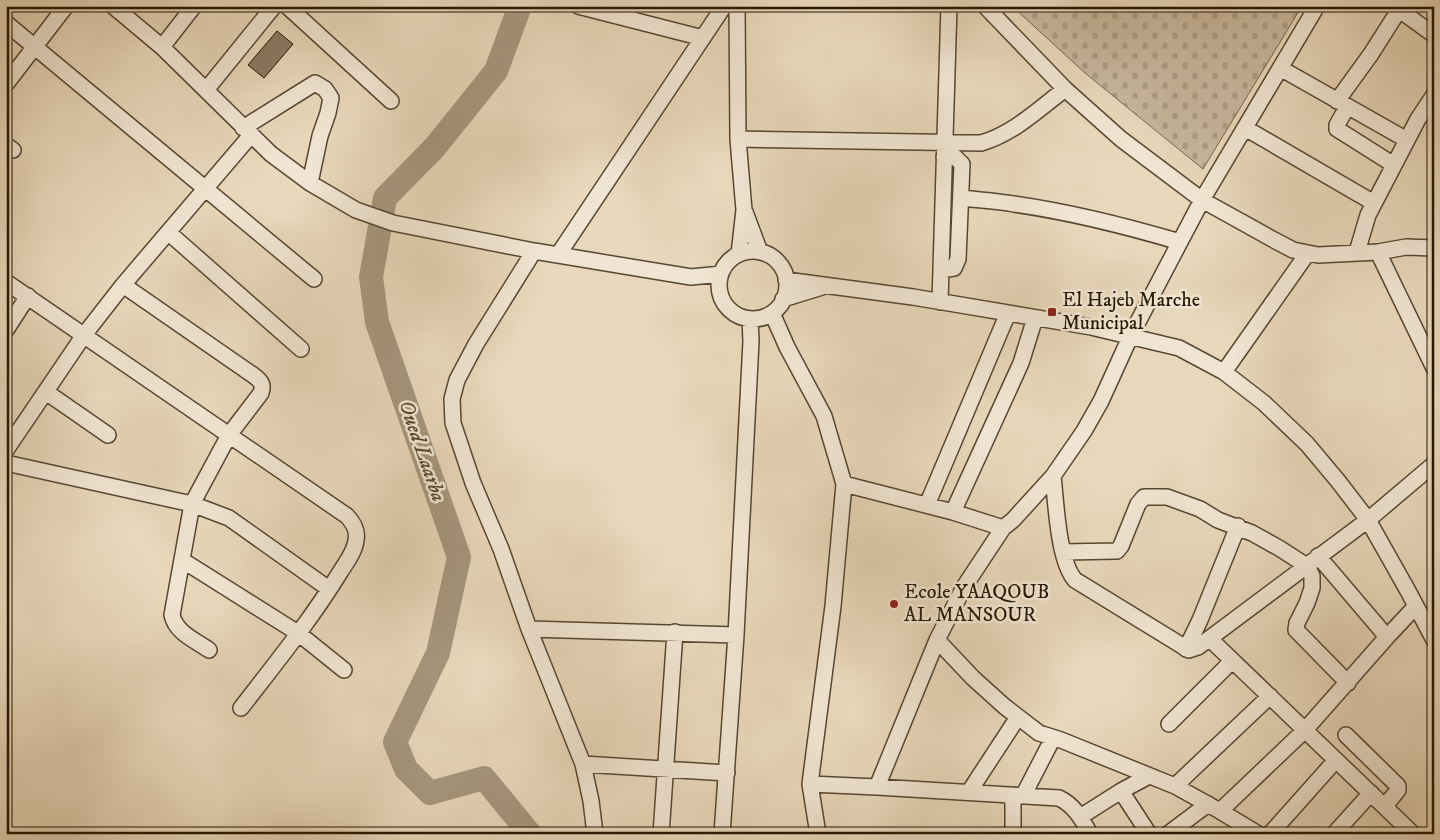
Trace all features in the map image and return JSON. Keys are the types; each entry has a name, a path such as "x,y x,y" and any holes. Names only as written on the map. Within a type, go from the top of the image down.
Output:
{"street":[{"path":"6,84 66,6"},
{"path":"162,47 194,6"},
{"path":"206,90 274,6"},
{"path":"287,6 391,101"},
{"path":"578,6 703,38"},
{"path":"558,255 724,6"},
{"path":"737,6 738,139 744,210 739,254"},
{"path":"940,302 949,6"},
{"path":"985,6 1065,89 1120,140 1202,200 1287,247 1307,254 1318,255 1378,252 1406,247 1434,248"},
{"path":"877,786 937,640 964,587 1002,528 1013,520 1053,476 1084,431 1202,200 1317,6"},
{"path":"119,8 162,47 271,154 310,183 356,210 393,224 534,251 691,277 721,274"},
{"path":"1394,165 1338,129 1337,125 1342,104 1397,8 1434,35"},
{"path":"6,23 314,279"},
{"path":"1280,68 1407,140"},
{"path":"6,450 84,335 123,285 206,188 247,131 314,83 325,88 331,98 320,136 310,183"},
{"path":"738,139 944,149 994,139 1012,129 1065,89"},
{"path":"1357,252 1364,225 1374,203 1407,140 1434,95"},
{"path":"1245,128 1374,203"},
{"path":"941,270 954,268 958,260 961,161 944,149"},
{"path":"960,198 1014,204 1073,215 1129,227 1180,242"},
{"path":"744,210 760,252"},
{"path":"169,233 302,348"},
{"path":"534,251 476,344 457,380 452,399 453,423 473,483 501,549 529,629 583,764 591,801 595,834"},
{"path":"752,319 764,317 772,313 783,299 786,290 786,280 778,262 760,252 749,251 739,254 725,265 719,284 720,293 724,303 731,311 766,326 787,347"},
{"path":"1378,252 1434,368"},
{"path":"1224,372 1307,254"},
{"path":"691,277 720,293"},
{"path":"786,280 1008,313 1131,336 1179,348 1224,372 1264,403 1307,444 1368,520 1434,640"},
{"path":"6,282 347,516 355,526 357,539 352,552 329,589 241,708"},
{"path":"123,285 261,380 263,386 261,393 229,435 192,504 172,615 180,630 209,650"},
{"path":"783,299 826,286"},
{"path":"6,330 28,296"},
{"path":"772,313 787,347 824,416 844,484 833,606 810,784 818,834"},
{"path":"927,505 1008,313"},
{"path":"953,512 1021,363 1035,318"},
{"path":"722,834 736,635 752,319"},
{"path":"46,392 108,435"},
{"path":"6,463 192,504 229,518 329,589"},
{"path":"1053,476 1066,566 1076,580 1188,650 1198,648 1368,520 1434,464"},
{"path":"844,484 953,512 1002,528"},
{"path":"1063,552 1117,551 1121,546 1138,504 1144,497 1167,497 1200,510 1218,520 1238,526 1279,548 1312,561 1387,637"},
{"path":"1186,649 1200,620 1238,526"},
{"path":"182,560 298,633 344,670"},
{"path":"1312,561 1312,588 1297,622 1296,630 1348,683"},
{"path":"1168,834 1214,808 1305,730 1416,606"},
{"path":"529,629 736,635"},
{"path":"661,834 675,632"},
{"path":"1210,639 1385,806 1408,832"},
{"path":"937,640 974,678 1039,733 1061,740 1174,786 1258,834"},
{"path":"1169,724 1232,660"},
{"path":"1174,786 1270,696"},
{"path":"969,792 1018,717"},
{"path":"1346,735 1398,786 1398,790 1385,806"},
{"path":"1013,834 1018,796 1053,738"},
{"path":"1270,834 1336,760"},
{"path":"583,764 727,773"},
{"path":"1080,816 1149,776"},
{"path":"810,784 877,786 1059,798 1072,806 1090,834"},
{"path":"1121,791 1149,834"},
{"path":"1334,834 1371,793"}],"green space":[{"path":"1012,6 1302,6 1203,169 1085,73"}],"building":[{"path":"277,31 293,44 264,78 248,65"}],"waterway":[{"name":"Oued Laarba","path":"520,6 496,71 435,147 385,198 371,277 377,322 459,557 438,653 395,742 406,769 430,793 484,778 530,834"}],"place":[{"name":"El Hajeb Marche Municipal","path":"1052,312"},
{"name":"Ecole YAAQOUB AL MANSOUR","path":"894,604"}]}
